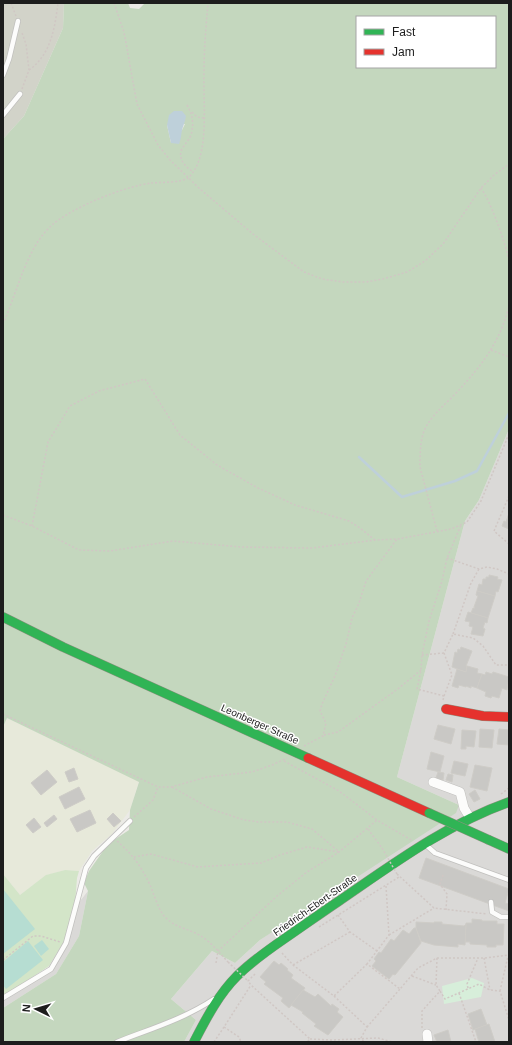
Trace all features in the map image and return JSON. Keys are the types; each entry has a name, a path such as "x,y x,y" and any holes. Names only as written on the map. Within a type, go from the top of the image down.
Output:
{"main road":[{"name":"Leonberger Straße","path":"3,616 63,647 509,849"},
{"path":"446,709 483,716 509,717"},
{"name":"Friedrich-Ebert-Straße","path":"194,1042 225,991 237,977 266,952 347,894 425,844 470,818 509,802"}],"street":[{"path":"432,782 460,792 464,808 470,818"}],"lane":[{"path":"3,75 9,59 18,21"},
{"path":"3,115 20,94"},
{"path":"3,998 51,969 66,943 86,868 94,856 130,821"},
{"path":"425,844 435,853 509,880"},
{"path":"491,902 492,912 496,915 509,917"},
{"name":"Friedrich-Ebert-Straße","path":"117,1042 170,1023 207,1004 225,991"}],"path":[{"path":"11,3 26,44 29,70 20,94"},
{"path":"29,70 37,64 47,49 56,20 58,3"},
{"path":"114,3 124,32 137,104 158,145 170,160 188,178 253,234 304,272 322,279 343,282 366,282 407,272 425,261 443,244 481,188 494,175 509,164"},
{"path":"3,324 23,271 39,240 53,225 90,203 110,195 143,184 188,178 193,172 198,164 202,149 208,3"},
{"path":"187,105 197,117 204,118"},
{"path":"192,112 193,118 190,136 181,150 181,156 184,165 193,172"},
{"path":"481,188 486,195 495,217 509,262"},
{"path":"437,531 420,467 424,432 436,413 483,362 500,336 509,306"},
{"path":"491,350 509,357"},
{"path":"32,526 48,442 70,406 99,391 145,379 180,435 217,465 258,488 295,504 349,521 375,540"},
{"path":"3,515 32,526 79,550 110,551 173,541 241,547 312,548 375,540 398,539 437,531 467,522 481,500 509,434"},
{"path":"509,496 494,531 509,544"},
{"path":"444,696 417,689 429,621 442,581 447,558 461,525"},
{"path":"323,736 326,723 320,711 337,671 352,618 359,603 366,581 398,539"},
{"path":"447,558 479,569 487,567 509,574"},
{"path":"446,709 441,707 452,675 444,653 453,634 471,583 479,569"},
{"path":"453,634 473,638 483,646 496,665 509,665"},
{"path":"422,655 444,653"},
{"path":"295,752 323,736 338,732 393,693 421,670"},
{"path":"3,714 158,787 171,787 207,778 252,772 284,760 339,791 377,820 415,842"},
{"path":"130,821 153,800 158,787"},
{"path":"171,787 211,809 244,820 258,822 287,822 312,829 339,852"},
{"path":"216,963 218,951 277,896 307,872 339,852 377,820"},
{"path":"368,829 382,848 399,877 434,908 485,914 492,912"},
{"path":"113,837 134,857 149,883 165,918 180,928 193,932 204,938 248,981 250,985 310,1039 332,1040 378,1038 392,1042"},
{"path":"134,857 151,854 198,867 261,863 280,855 307,847 339,852"},
{"path":"443,875 440,884 446,894 446,910"},
{"path":"319,927 399,877"},
{"path":"386,886 389,935"},
{"path":"334,996 367,964 389,935 434,908"},
{"path":"338,915 350,932 377,951"},
{"path":"293,965 350,932"},
{"path":"3,960 33,936 41,936 66,943"},
{"path":"281,952 293,965 334,996 368,1026"},
{"path":"361,1038 368,1026 418,968 437,958 484,958 508,955 500,991 509,1020"},
{"path":"436,985 437,958"},
{"path":"468,988 468,984 478,958"},
{"path":"484,958 490,990"},
{"path":"367,964 400,990"},
{"path":"248,981 259,970"},
{"path":"412,976 436,985 445,999 479,984 490,990 500,991"},
{"path":"214,1042 250,985"},
{"path":"428,1038 421,1028 422,1011 440,991"},
{"path":"459,992 476,1042"},
{"path":"224,1028 239,1037 242,1042"},
{"path":"361,1038 364,1042"},
{"path":"307,1042 310,1039"}],"shaded area":[{"path":"3,3 64,3 63,28 24,116 3,139"},
{"path":"509,429 509,1042 184,1042 196,1020 171,999 212,951 235,963 260,940 459,805 397,777 465,521 479,500"},
{"path":"7,718 139,781 130,810 112,834 92,851 79,871 65,870 47,875 20,895 3,874 3,727"},
{"path":"88,891 79,936 56,974 3,1008 3,998 51,969 66,943 77,905"}],"green space":[{"path":"64,3 128,3 130,8 139,9 145,3 509,3 509,429 479,500 465,521 397,777 459,805 456,813 260,940 235,963 212,951 171,999 196,1020 184,1042 3,1042 3,1008 56,974 79,936 88,891 84,883 89,871 108,844 129,830 130,810 139,782 7,718 3,727 3,139 24,116 63,28","holes":["185,124 171,143 167,125"]},
{"path":"65,870 79,871 75,904 68,935 49,966 4,996 3,874 20,895 46,875"},
{"path":"3,889 35,929 3,954"},
{"path":"42,940 49,949 41,956 34,946"},
{"path":"28,941 43,960 6,989 3,985 3,962"},
{"path":"472,978 484,983 481,997 444,1004 442,986"}],"water":[{"path":"174,111 182,111 186,116 179,144 171,143 167,125 169,115"}],"building":[{"path":"509,513 509,529 502,526 504,521 506,522"},
{"path":"489,575 498,577 497,579 502,580 495,596 477,591 479,584 482,585 483,579 489,577"},
{"path":"477,591 495,596 488,618 471,613 473,608 475,608 474,607 478,596 476,595"},
{"path":"468,612 488,618 487,623 485,622 483,628 485,629 483,636 471,634 473,627 469,626 470,622 465,621"},
{"path":"461,647 472,651 466,666 466,672 452,667 455,652 457,653 458,649 460,650"},
{"path":"467,666 478,669 477,673 482,674 477,688 459,685 458,688 452,686 457,669 466,672"},
{"path":"486,672 492,674 493,672 509,677 507,690 502,688 499,698 485,696 486,692 477,688 482,674 485,675"},
{"path":"438,725 455,729 451,744 434,739"},
{"path":"480,729 494,730 492,748 479,747"},
{"path":"499,729 509,730 509,745 497,744"},
{"path":"462,730 476,731 474,747 466,746 466,749 461,749"},
{"path":"431,752 444,756 440,772 427,769"},
{"path":"454,761 468,764 465,776 451,773"},
{"path":"475,765 492,768 487,791 470,787"},
{"path":"74,768 78,779 69,782 65,772"},
{"path":"47,770 57,782 41,795 31,783"},
{"path":"438,772 444,773 443,780 436,778"},
{"path":"448,774 453,775 452,782 446,780"},
{"path":"79,787 85,799 65,809 59,797"},
{"path":"475,790 480,799 474,802 469,794"},
{"path":"90,810 96,823 77,832 70,819"},
{"path":"113,813 121,821 114,827 107,819"},
{"path":"54,815 57,819 47,827 44,823"},
{"path":"34,818 41,827 33,833 26,825"},
{"path":"426,858 509,889 505,903 509,904 509,911 419,878"},
{"path":"472,919 497,921 497,924 504,924 503,945 487,947 487,945 470,944 470,942 465,942 466,923 472,923"},
{"path":"416,922 442,922 442,924 464,926 466,924 465,945 458,944 458,947 434,945 421,941 416,928"},
{"path":"414,928 416,928 421,943 395,975 393,974 389,979 372,966 376,961 374,959 379,952 381,953 391,939 394,941 403,930 409,934"},
{"path":"274,961 279,965 281,963 288,969 287,970 293,975 291,978 305,988 289,1008 281,1001 283,998 264,984 266,982 260,977"},
{"path":"303,990 315,997 318,994 331,1006 332,1004 339,1009 337,1012 343,1017 328,1035 314,1026 316,1024 302,1013 303,1012 291,1005"},
{"path":"481,1009 487,1025 473,1030 468,1014"},
{"path":"489,1024 495,1042 479,1042 475,1029"},
{"path":"448,1030 451,1042 437,1042 434,1035"}],"waterway":[{"path":"359,457 402,497 455,481 477,471 509,413"}],"traffic: fast":[{"path":"3,617 63,647 308,758"},
{"path":"194,1042 213,1008 230,983 260,956 380,873 442,833 486,811 509,802"},
{"path":"429,813 489,840"},
{"path":"489,840 509,849"}],"traffic: jam":[{"path":"446,709 483,716 509,717"},
{"path":"308,758 429,813"}]}
